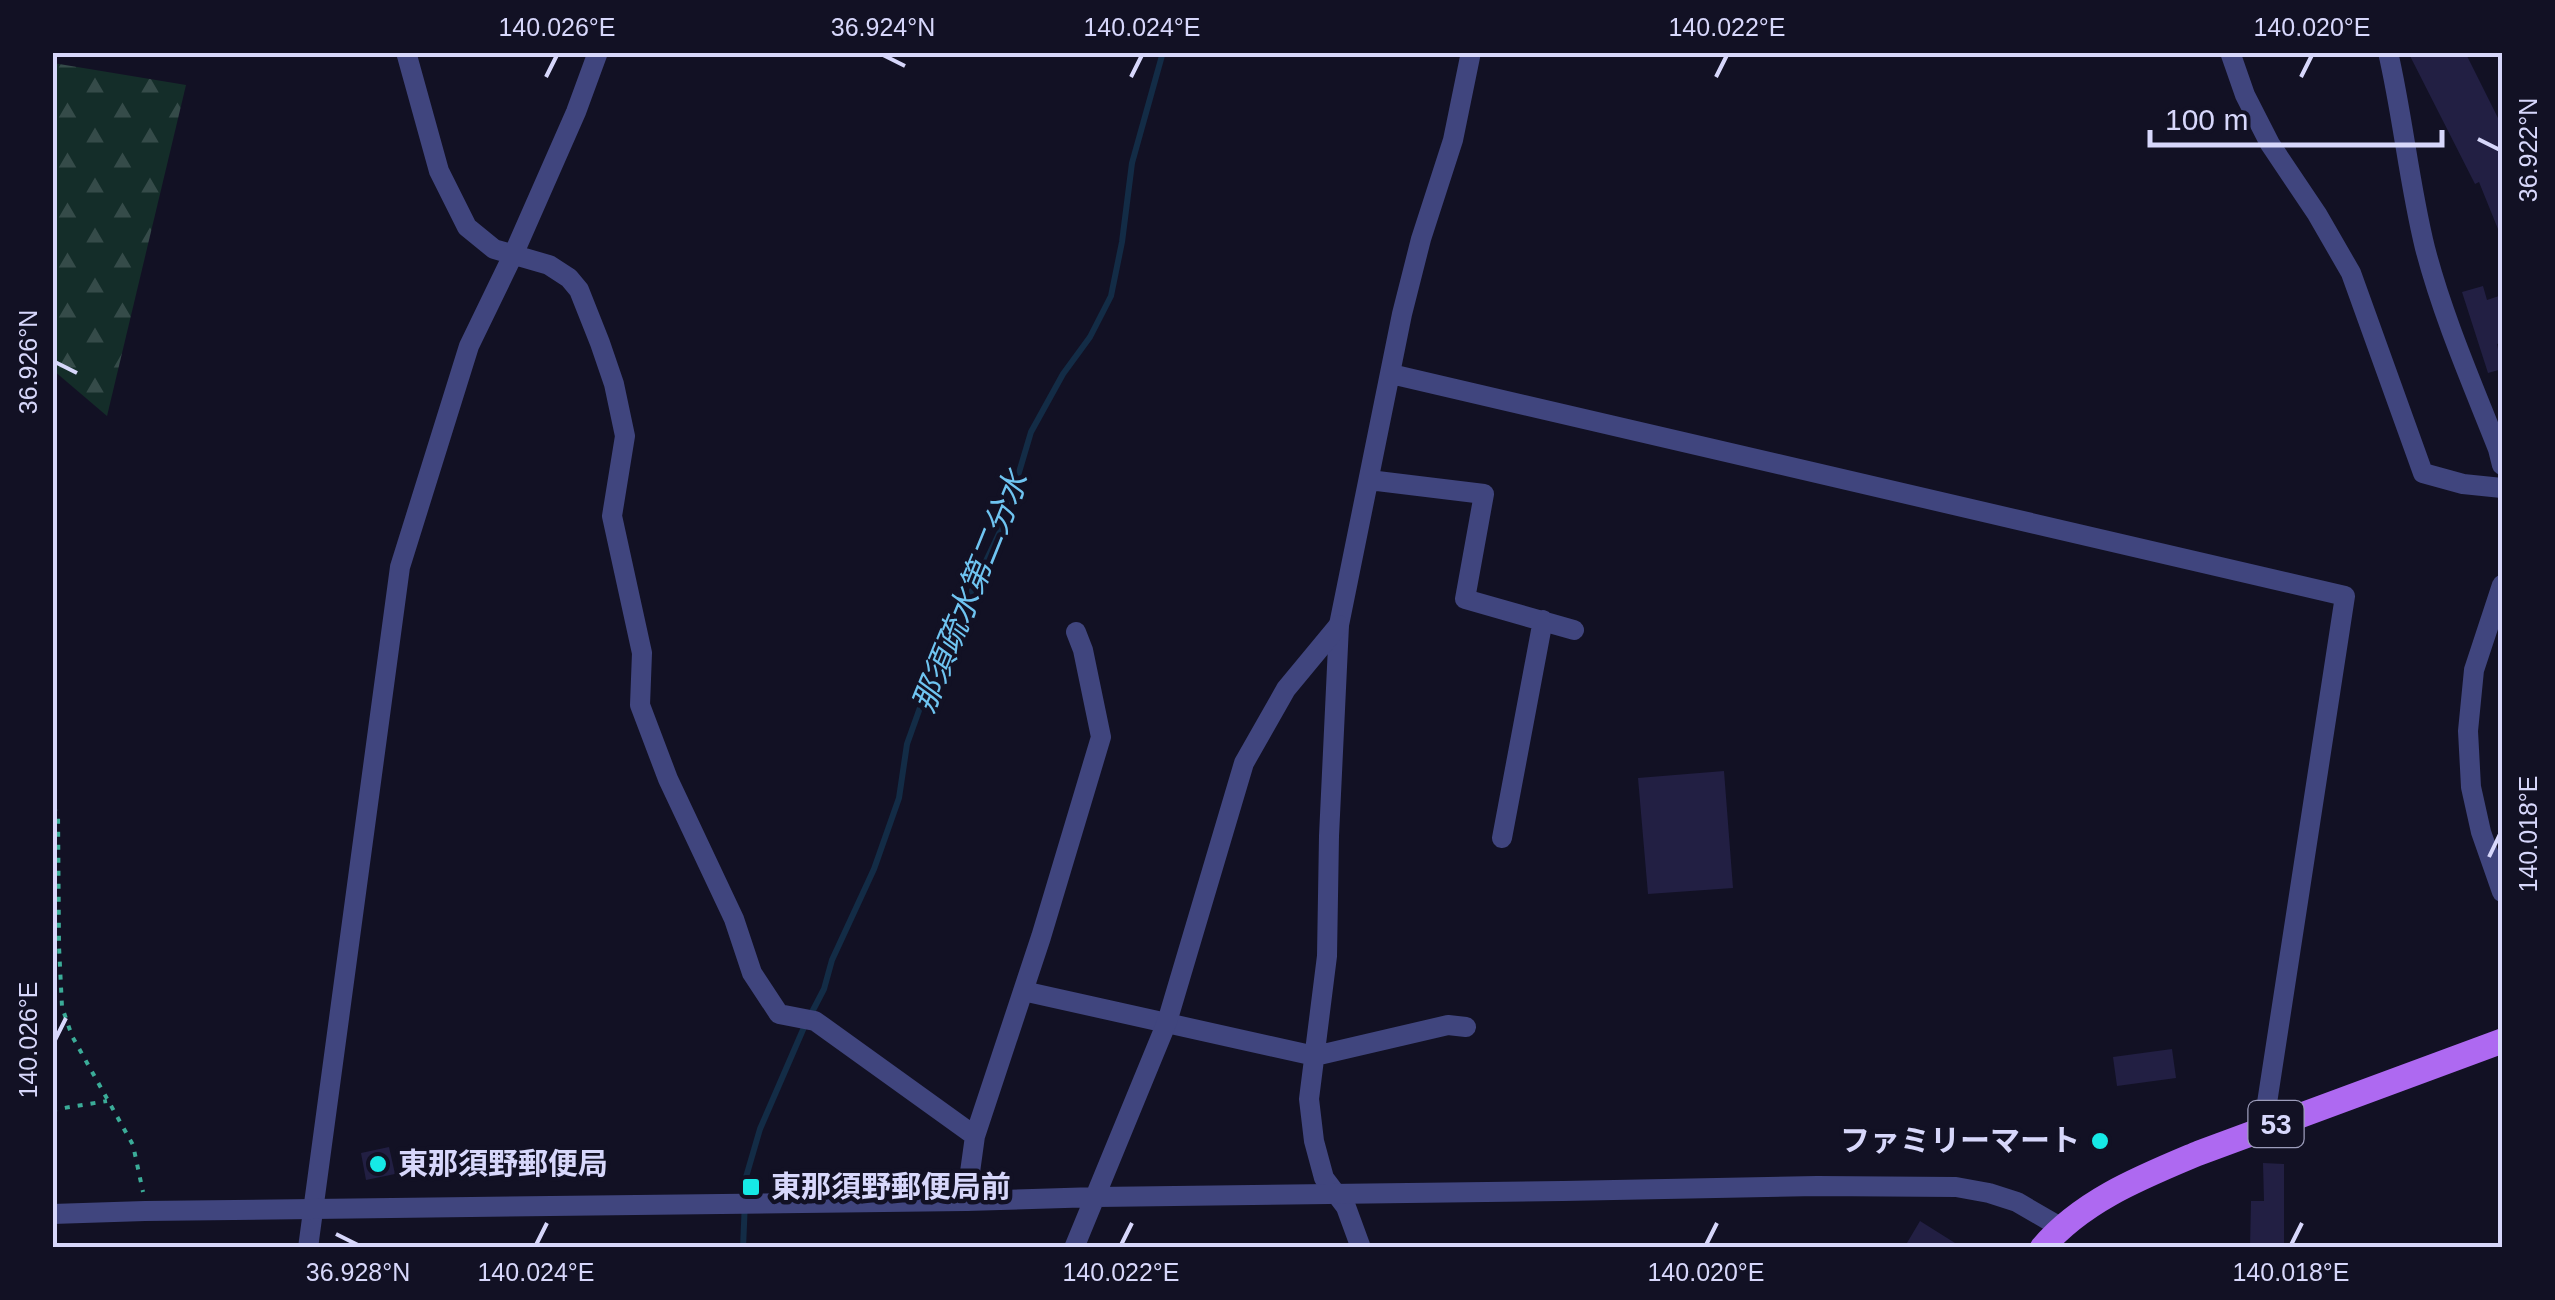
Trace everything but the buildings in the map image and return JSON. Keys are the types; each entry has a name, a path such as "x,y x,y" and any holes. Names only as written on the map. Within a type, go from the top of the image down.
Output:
{"main road":[{"name":"53","path":"2042,1248 2060,1228 2110,1194 2154,1172 2502,1042"}],"street":[{"path":"406,52 439,171 467,227 494,249 549,265 579,290 614,384 625,436 612,516 642,653 640,706 668,778 734,919 752,973 779,1014 815,1021 975,1136"},
{"path":"308,1248 400,567 469,346 576,112 598,52"},
{"path":"1361,1248 1346,1208 1324,1178 1314,1141 1310,1099 1327,956 1339,626 1421,239 1454,140 1471,52"},
{"path":"2230,52 2245,95 2270,144 2351,273 2423,473 2464,484 2502,488"},
{"path":"2388,52 2426,250 2452,334 2502,465"},
{"path":"1390,374 2345,596 2263,1129"},
{"path":"1370,480 1484,494 1465,599 1574,630"},
{"path":"2502,585 2474,670 2468,731 2474,802 2502,892"},
{"path":"1502,838 1543,620"},
{"path":"1074,1248 1167,1022 1244,763 1286,689 1339,626"},
{"path":"966,1201 975,1136 1100,737 1076,632"},
{"path":"1023,991 1315,1056 1448,1024 1466,1027"},
{"path":"52,1214 1817,1186 1956,1187 2017,1202 2060,1228"}],"path":[{"path":"52,810 58,812 62,1007 72,1036 132,1145 145,1211"},
{"path":"52,1110 108,1101"}],"green space":[{"path":"53,63 186,85 107,416 53,370"}],"waterway":[{"name":"那須疏水第二分水","path":"811,1014 874,869 899,798 907,744 931,677 1004,523 1031,432 1111,296 1132,163 1163,52"},
{"name":"那須疏水第二分水","path":"743,1248 746,1177 760,1129 805,1025"}],"place":[{"name":"ファミリーマート","path":"2100,1141"},
{"name":"東那須野郵便局","path":"378,1164"},
{"name":"東那須野郵便局前","path":"751,1187"}]}
